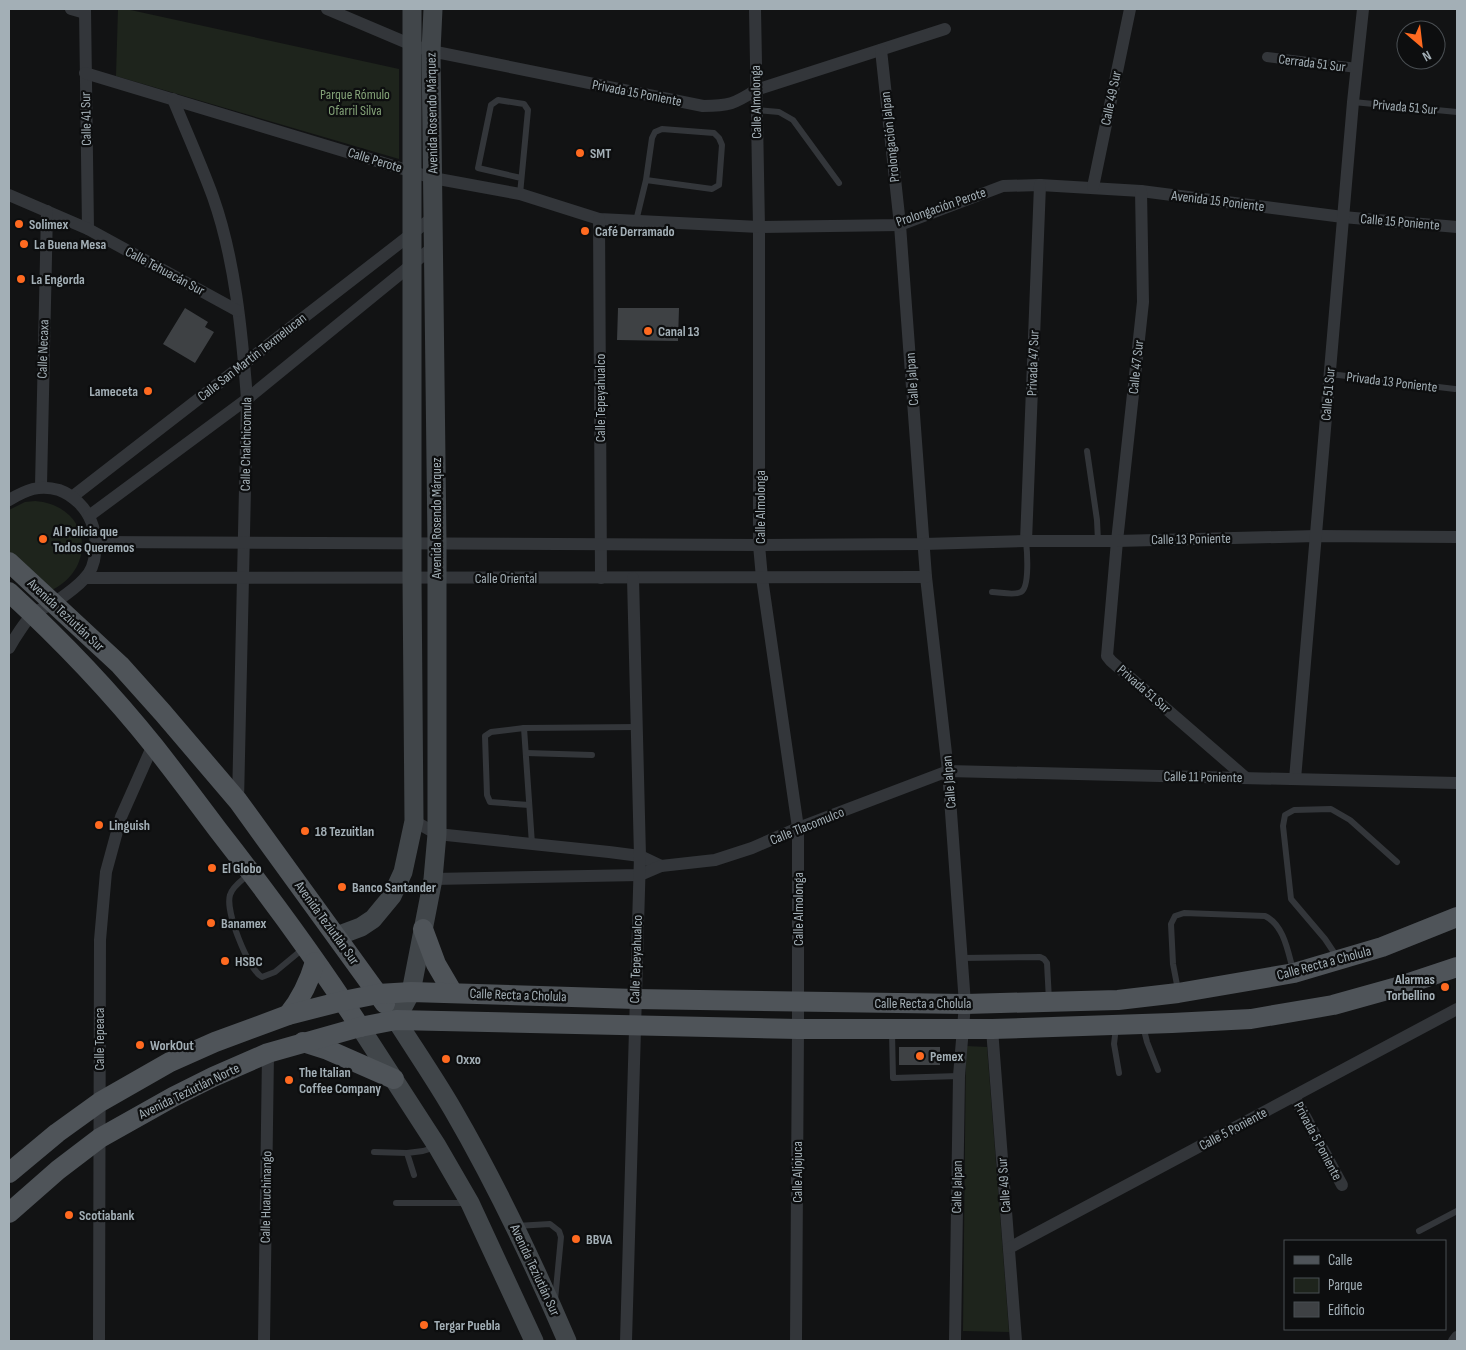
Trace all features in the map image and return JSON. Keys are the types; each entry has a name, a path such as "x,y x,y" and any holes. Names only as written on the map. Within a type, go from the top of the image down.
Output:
{"main road":[{"name":"Avenida Rosendo Márquez","path":"336,936 361,927 373,919 392,896 403,872 414,821 412,9"},
{"name":"Avenida Rosendo Márquez","path":"396,1020 411,992 433,878 437,834 437,543 432,248 432,9"},
{"name":"Avenida Teziutlán Sur","path":"9,562 120,665 163,713 238,801 378,994 453,1109 515,1226 567,1341"},
{"name":"Avenida Teziutlán Sur","path":"9,592 33,614 100,684 153,745 250,872 343,1001 437,1146 470,1203 534,1341"},
{"name":"Calle Recta a Cholula","path":"378,994 411,992 635,999 964,1004 1118,1000 1178,993 1294,972 1382,947 1457,919"},
{"path":"423,929 436,964 453,993"},
{"path":"288,1015 299,1001 309,981 310,954"},
{"name":"Calle Recta a Cholula","path":"396,1020 634,1027 992,1029 1251,1019 1333,1005 1394,988 1457,967"},
{"path":"9,1173 57,1133 100,1102 170,1062 206,1046 288,1015 378,994"},
{"name":"Avenida Teziutlán Norte","path":"9,1213 58,1170 100,1138 213,1077 268,1053 360,1027 396,1020"},
{"path":"304,1042 328,1050 394,1079"}],"street":[{"path":"70,9 85,11"},
{"name":"Privada 15 Poniente","path":"328,9 412,45 431,51 703,106 724,106 740,100 756,90 945,29"},
{"name":"Calle Almolonga","path":"755,9 759,227 760,545 762,578 798,828 798,1002"},
{"name":"Calle 49 Sur","path":"1093,187 1130,9"},
{"name":"Calle 51 Sur","path":"1295,779 1353,102 1363,9"},
{"name":"Calle 41 Sur","path":"85,11 88,229"},
{"name":"Prolongación Jalpan","path":"881,50 900,225"},
{"name":"Cerrada 51 Sur","path":"1267,57 1357,68"},
{"name":"Calle Perote","path":"85,73 433,178 520,194 599,219 759,227"},
{"name":"Calle Chalchicomula","path":"172,98 213,198 226,241 238,311 244,363 247,399 238,801"},
{"name":"Privada 47 Sur","path":"1026,541 1040,185"},
{"name":"Prolongación Perote","path":"759,227 900,225 1003,186 1093,187"},
{"name":"Avenida 15 Poniente","path":"1093,187 1141,191 1343,217"},
{"name":"Calle 47 Sur","path":"1117,541 1143,302 1141,191"},
{"name":"Calle Tehuacán Sur","path":"9,195 88,229 238,311"},
{"name":"Calle Necaxa","path":"41,486 47,211"},
{"name":"Calle 15 Poniente","path":"1343,217 1457,227"},
{"name":"Calle San Martín Texmelucan","path":"72,497 432,218"},
{"name":"Calle Tepeyahualco","path":"599,219 601,578"},
{"name":"Calle Jalpan","path":"900,225 926,578 948,770 964,1004 959,1076 955,1341"},
{"name":"Calle San Martín Texmelucan","path":"89,516 247,399 432,248"},
{"path":"9,500 41,486 60,490 82,505 94,529 96,542 95,558 86,578 54,603 33,614 9,648"},
{"name":"Calle 13 Poniente","path":"924,544 1316,536 1457,537"},
{"name":"Privada 51 Sur","path":"1117,541 1107,656 1246,778"},
{"path":"96,542 924,544"},
{"name":"Calle Oriental","path":"86,578 926,578"},
{"name":"Calle Tepeyahualco","path":"626,1341 640,875 633,578"},
{"name":"Calle Tepeaca","path":"99,1341 100,940 106,872 121,817 153,745"},
{"name":"Calle 11 Poniente","path":"948,770 1457,783"},
{"name":"Calle Tlacomulco","path":"433,878 640,875 661,866 715,860 752,848 798,828 948,770"},
{"path":"414,821 437,834 640,856 661,866"},
{"name":"Calle Aljojuca","path":"796,1341 798,1002"},
{"name":"Calle 5 Poniente","path":"1009,1248 1457,1009"},
{"name":"Calle 49 Sur","path":"992,1029 1016,1341"},
{"name":"Calle Huauchinango","path":"264,1341 268,1053"},
{"name":"Privada 5 Poniente","path":"1294,1096 1342,1185"},
{"path":"1454,1341 1457,1336"}],"lane":[{"path":"520,194 528,110 524,104 498,100 491,105 478,168 521,178"},
{"name":"Privada 51 Sur","path":"1353,102 1457,112"},
{"path":"756,110 779,112 792,120 839,183"},
{"path":"636,220 646,180 652,138 655,132 662,129 691,130 714,133 719,138 722,145 719,185 716,187 712,189 646,180"},
{"name":"Privada 13 Poniente","path":"1330,374 1455,389"},
{"path":"1087,451 1097,520 1098,541"},
{"path":"992,592 1017,593 1022,592 1025,588 1026,541"},
{"path":"529,805 490,802 487,795 485,736 491,732 524,728 637,727"},
{"path":"524,728 532,844"},
{"path":"526,753 592,755"},
{"path":"1339,960 1325,939 1291,899 1283,826 1285,816 1294,810 1331,809 1350,820 1397,862"},
{"path":"250,872 230,894 228,906 230,918 257,974 262,977 310,954"},
{"path":"1178,993 1173,964 1171,924 1175,916 1184,913 1265,916 1274,920 1280,930 1294,972"},
{"path":"961,958 1040,957 1047,964 1050,1002"},
{"path":"1142,1024 1158,1070"},
{"path":"1116,1025 1114,1044 1119,1073"},
{"path":"892,1028 893,1078 959,1076"},
{"path":"374,1152 407,1153 423,1151 437,1146"},
{"path":"407,1153 414,1175"},
{"path":"396,1203 470,1203"},
{"path":"1419,1231 1457,1211"},
{"path":"515,1226 550,1224 559,1231 554,1310"}],"green space":[{"name":"Parque Rómulo Ofarril Silva","path":"118,9 126,9 399,69 399,159 116,76"},
{"path":"35,501 53,505 67,513 77,525 81,538 82,552 77,567 67,579 52,590 9,553 9,510 25,502"},
{"path":"966,1046 987,1047 1009,1332 963,1331"}],"building":[{"path":"185,308 208,322 205,327 214,332 195,363 163,344"},
{"name":"Canal 13","path":"618,308 679,308 678,341 617,340"},
{"name":"Pemex","path":"899,1047 940,1047 940,1065 899,1065"}],"place":[{"name":"SMT","path":"580,153"},
{"name":"Solimex","path":"19,224"},
{"name":"Café Derramado","path":"585,231"},
{"name":"La Buena Mesa","path":"24,244"},
{"name":"La Engorda","path":"21,279"},
{"name":"Canal 13","path":"648,331"},
{"name":"Lameceta","path":"148,391"},
{"name":"Al Policia que Todos Queremos","path":"43,539"},
{"name":"Linguish","path":"99,825"},
{"name":"18 Tezuitlan","path":"305,831"},
{"name":"El Globo","path":"212,868"},
{"name":"Banco Santander","path":"342,887"},
{"name":"Banamex","path":"211,923"},
{"name":"HSBC","path":"225,961"},
{"name":"Alarmas Torbellino","path":"1445,987"},
{"name":"WorkOut","path":"140,1045"},
{"name":"Pemex","path":"920,1056"},
{"name":"Oxxo","path":"446,1059"},
{"name":"The Italian Coffee Company","path":"289,1080"},
{"name":"Scotiabank","path":"69,1215"},
{"name":"BBVA","path":"576,1239"},
{"name":"Tergar Puebla","path":"424,1325"}]}
